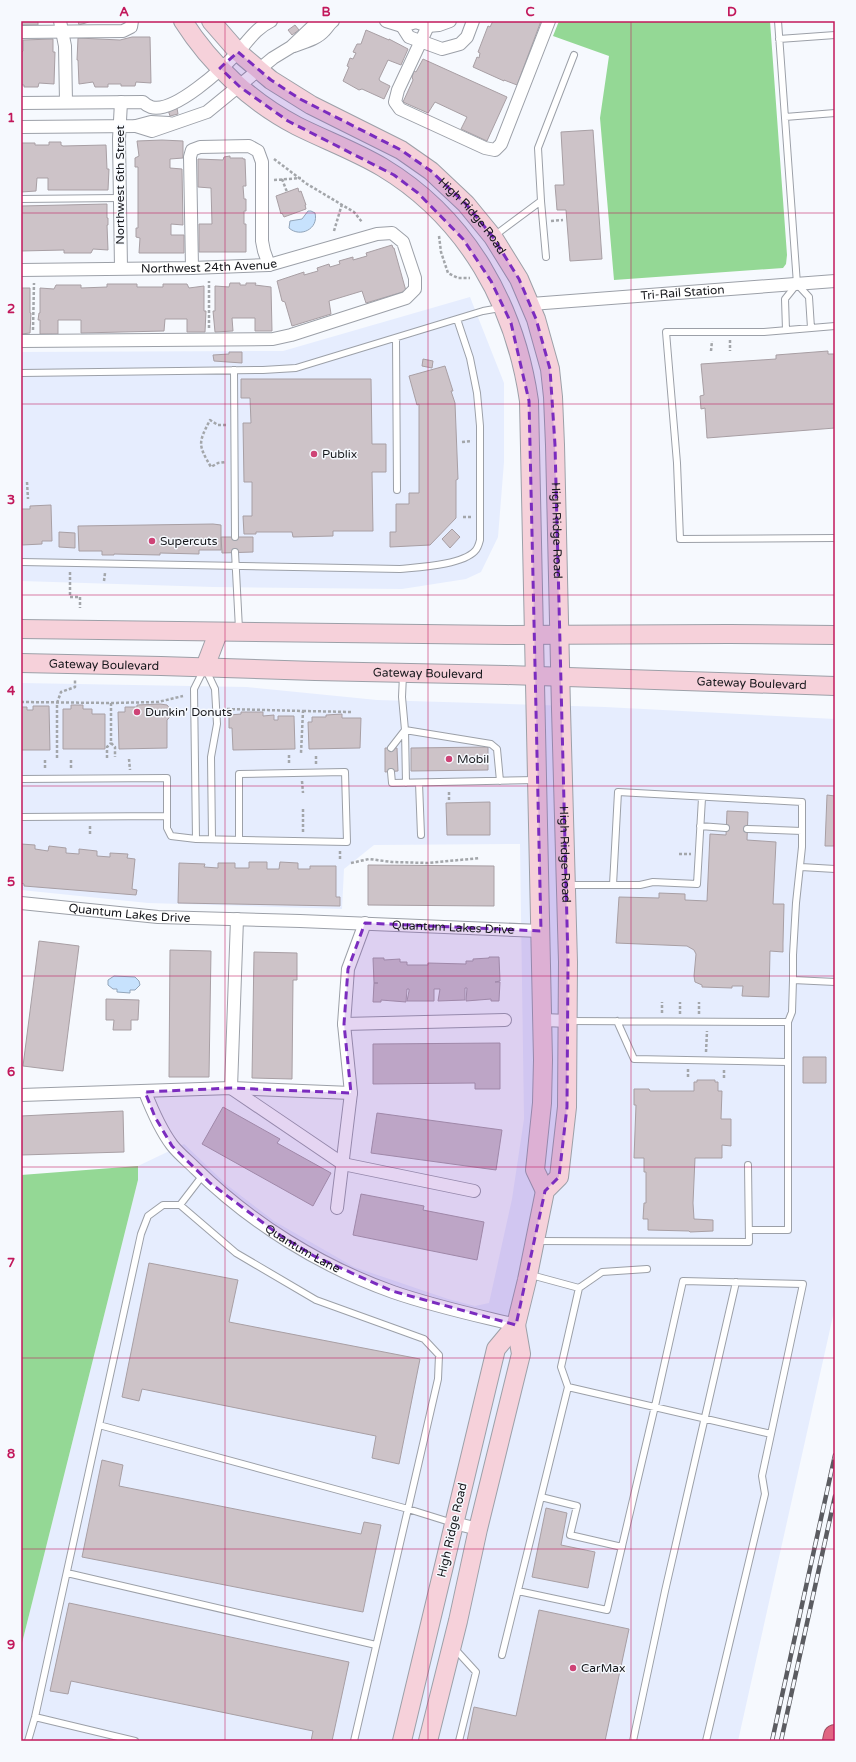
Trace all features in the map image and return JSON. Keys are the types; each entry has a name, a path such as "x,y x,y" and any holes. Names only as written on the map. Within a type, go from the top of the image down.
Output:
{"highway":[{"path":"834,1741 835,1736"}],"street":[{"path":"21,32 62,27 123,31 131,27 132,21"},
{"name":"High Ridge Road","path":"183,21 200,46 220,68 240,87 263,104 288,121 382,167 407,184 427,201 452,226 477,257 504,307 518,344 529,401 534,677 538,780 543,1020 542,1103 534,1170 545,1191"},
{"name":"High Ridge Road","path":"211,21 238,52 259,71 300,99 401,150 444,182 466,204 493,237 514,271 531,304 547,357 553,397 567,885 569,1021 567,1107 559,1177 545,1191 516,1325 521,1354 428,1741"},
{"path":"143,102 152,107 165,106 202,86 238,52 253,33 271,21"},
{"path":"394,23 416,22 428,26 439,25 450,21"},
{"path":"394,23 409,37 442,49 460,44 467,37 473,21"},
{"path":"428,26 421,42 415,50 395,102 400,109 485,148 495,150 501,144 549,21"},
{"path":"291,47 305,26 313,26 320,23 331,23"},
{"path":"136,126 152,131 208,112 291,47 317,36 331,23"},
{"path":"62,27 66,102"},
{"path":"21,102 143,102 151,98 182,97"},
{"name":"Northwest 6th Street","path":"121,102 121,126 119,139 121,268"},
{"path":"160,107 162,122"},
{"path":"21,127 136,126 151,122 175,124"},
{"path":"192,268 190,157 192,150 200,147 249,146 258,151 262,162 262,240 269,265"},
{"path":"427,201 444,182"},
{"name":"Northwest 24th Avenue","path":"21,270 192,268 269,265 377,234 392,233 404,242 415,278 415,289 406,298 292,335 273,339 21,341"},
{"name":"Tri-Rail Station","path":"531,304 835,281"},
{"path":"504,307 531,304"},
{"path":"21,629 218,633 835,635"},
{"path":"205,667 218,633"},
{"name":"Gateway Boulevard","path":"21,664 205,667 835,686"},
{"name":"Quantum Lakes Drive","path":"21,905 158,917 365,923 541,931"},
{"path":"231,1088 238,919"},
{"path":"337,1208 351,1093 344,1024 348,969 365,923"},
{"path":"344,1024 505,1020"},
{"path":"543,1020 569,1021"},
{"path":"231,1088 343,1164 474,1191"},
{"path":"21,1095 231,1088 351,1093"},
{"name":"Quantum Lane","path":"145,1092 155,1117 172,1146 203,1176 243,1210 278,1234 314,1256 352,1275 392,1291 432,1304 516,1325"},
{"name":"High Ridge Road","path":"402,1741 496,1349 516,1325"},
{"path":"454,1523 478,1529"}],"lane":[{"path":"778,21 797,284 809,297 811,328"},
{"path":"780,39 835,35"},
{"path":"546,257 538,148 574,55"},
{"path":"785,117 835,113"},
{"path":"21,199 119,198"},
{"path":"493,237 541,201"},
{"path":"786,330 785,299 797,284"},
{"path":"21,373 275,370 296,368 457,319 504,307"},
{"path":"21,562 400,569 450,562 464,558 475,551 481,534 478,408 473,372 457,319"},
{"path":"835,326 764,332 666,332 677,463 680,539 835,538"},
{"path":"396,338 397,490"},
{"path":"234,370 235,537"},
{"path":"236,552 239,633"},
{"path":"196,839 194,690 205,667"},
{"path":"205,667 216,692 217,724 211,757 212,839"},
{"path":"403,674 402,697 406,730 406,783"},
{"path":"391,748 406,730"},
{"path":"406,730 491,744 497,749 500,781"},
{"path":"21,779 167,778 167,816 168,828 171,836 196,839 212,839 239,840 347,842 345,772 239,774 239,840"},
{"path":"392,772 392,783 538,780"},
{"path":"419,783 421,835"},
{"path":"613,885 618,792 702,798 802,802 801,868 796,903 792,1012 788,1022 788,1230 749,1230"},
{"path":"567,885 640,885 654,882 697,884 702,798"},
{"path":"21,817 167,816"},
{"path":"700,826 726,828"},
{"path":"747,829 802,831"},
{"path":"801,868 835,869"},
{"path":"793,980 835,982"},
{"path":"569,1021 788,1022"},
{"path":"617,1021 634,1060 787,1062"},
{"path":"535,1241 749,1242 748,1165"},
{"path":"180,1205 203,1176"},
{"path":"28,1741 35,1717 141,1234 148,1216 163,1205 180,1205 236,1253 316,1300 424,1340 439,1355 438,1379 354,1741"},
{"path":"502,1655 568,1387 561,1367 579,1288 602,1272 647,1269"},
{"path":"528,1275 579,1288"},
{"path":"518,1591 607,1610 656,1406 683,1281 803,1284 762,1476 765,1494 706,1741"},
{"path":"634,1741 665,1591 706,1418 736,1282"},
{"path":"568,1387 656,1406 771,1434"},
{"path":"99,1425 408,1509 454,1523"},
{"path":"541,1497 577,1506 570,1535 622,1547"},
{"path":"67,1573 376,1645"},
{"path":"452,1645 476,1672 459,1741"},
{"path":"35,1717 135,1741"}],"path":[{"path":"274,159 307,184 354,212 362,222"},
{"path":"274,180 301,178"},
{"path":"282,179 287,192"},
{"path":"334,231 342,204"},
{"path":"552,221 563,220"},
{"path":"439,236 441,252 448,273 458,278 470,278"},
{"path":"209,331 210,281"},
{"path":"33,336 34,283"},
{"path":"712,339 712,351"},
{"path":"730,340 730,351"},
{"path":"226,425 218,425 210,420 201,438 201,451 211,467 218,462 226,462"},
{"path":"462,442 472,441"},
{"path":"28,482 28,499"},
{"path":"463,517 473,517"},
{"path":"70,571 70,597 80,597 80,608"},
{"path":"104,581 105,571"},
{"path":"57,758 57,703 61,692 75,687 75,680"},
{"path":"21,702 158,702 183,696"},
{"path":"111,703 111,743 115,747 115,757"},
{"path":"227,709 352,712"},
{"path":"301,753 303,711"},
{"path":"107,758 107,747 111,743"},
{"path":"289,755 289,765"},
{"path":"316,755 316,765"},
{"path":"129,759 130,769"},
{"path":"44,760 45,771"},
{"path":"71,760 71,770"},
{"path":"302,780 303,793"},
{"path":"449,790 449,800"},
{"path":"303,809 303,833"},
{"path":"90,825 90,835"},
{"path":"340,850 340,860"},
{"path":"679,854 691,854"},
{"path":"351,863 369,859 392,862 428,862 480,858"},
{"path":"662,1002 662,1014"},
{"path":"680,1002 680,1014"},
{"path":"699,1002 699,1014"},
{"path":"706,1052 707,1030"},
{"path":"688,1068 688,1079"},
{"path":"724,1068 724,1080"}],"highlighted area":[{"path":"238,52 271,80 300,99 401,150 431,171 466,204 493,237 519,279 536,319 550,369 555,445 568,962 567,1107 559,1177 545,1191 516,1325 392,1291 314,1256 278,1234 210,1183 172,1146 155,1117 145,1092 231,1088 351,1093 344,1024 348,969 365,923 541,931 529,401 511,323 491,281 463,239 418,193 394,175 288,121 240,87 220,68"}],"shaded area":[{"path":"470,297 504,383 504,462 498,537 481,572 466,579 402,589 213,587 21,581 21,352 283,351"},
{"path":"21,683 247,687 377,700 605,707 835,719 835,1307 738,1741 21,1741 21,1647 138,1180 138,1166 184,1144 227,1185 274,1221 354,1267 448,1299 475,1306 489,1303 512,1199 524,1119 520,844 374,845 344,869 342,909 148,903 21,890"}],"green space":[{"path":"559,21 770,21 787,255 786,264 783,268 614,280 600,118 609,56 553,36"},
{"path":"138,1166 138,1180 21,1647 21,1175"}],"water":[{"path":"308,211 315,213 315,219 314,224 308,230 298,232 289,228 290,221 302,219"},
{"path":"114,976 135,977 139,981 140,985 135,990 130,990 130,993 117,992 117,989 113,989 108,985 108,980"}],"building":[{"path":"21,21 38,21 38,25 21,25"},
{"path":"78,21 92,21 79,25"},
{"path":"493,21 541,21 517,85 504,81 473,67 477,57 479,58 480,53 478,52 488,26 490,27"},
{"path":"295,25 299,30 292,35 288,30"},
{"path":"366,30 389,39 408,49 401,65 388,60 379,79 390,86 384,99 362,89 359,90 343,81 349,67 347,66 350,58 353,59 356,53 353,52 357,44 361,44"},
{"path":"132,37 150,37 151,83 136,82 135,86 108,84 108,87 95,87 93,82 79,84 77,60 78,38 120,40"},
{"path":"53,39 53,52 55,52 54,84 39,83 38,87 24,87 24,85 21,85 21,53 23,51 23,40"},
{"path":"423,59 507,97 487,141 461,129 467,117 435,102 428,113 403,102 413,80 412,77 414,71 416,72"},
{"path":"177,108 178,114 170,116 168,110"},
{"path":"593,130 602,259 570,261 566,210 557,210 555,185 564,185 561,132"},
{"path":"137,141 183,141 183,158 170,159 170,168 182,169 183,225 171,224 171,235 184,235 184,253 139,253 140,238 136,237 136,228 138,228 138,167 135,167 135,158 139,156"},
{"path":"49,142 61,142 61,145 63,146 106,145 107,169 109,169 108,190 48,190 48,178 37,178 36,191 21,192 21,143 49,145"},
{"path":"230,156 230,158 245,159 246,186 243,186 244,199 246,199 244,224 246,224 246,252 199,252 199,224 212,224 211,188 198,187 198,159 223,160 224,157"},
{"path":"298,188 299,192 301,191 306,209 284,217 282,213 281,214 276,196"},
{"path":"107,204 108,250 93,249 91,253 64,253 64,250 21,251 21,206"},
{"path":"392,245 406,291 366,303 362,291 329,301 331,314 292,326 285,302 282,301 277,281 304,272 304,275 318,271 317,268 329,264 330,267 340,264 339,261 353,257 353,260 367,256 366,253"},
{"path":"230,283 240,283 240,285 246,285 246,283 256,283 255,285 271,287 272,331 255,331 255,318 232,318 233,331 215,332 213,311 215,311 215,286 229,287"},
{"path":"107,284 137,284 137,287 163,287 163,284 187,284 189,288 204,286 204,311 206,311 205,332 187,332 187,319 165,319 164,331 81,333 81,320 58,320 58,334 40,334 40,320 38,320 40,313 40,288 54,289 56,285 81,285 81,288 107,287"},
{"path":"21,288 30,288 31,313 30,333 21,334"},
{"path":"828,351 828,354 835,354 835,428 707,438 705,408 701,409 700,396 704,395 701,364 776,359 776,355"},
{"path":"229,352 242,352 242,363 214,361 213,355 229,354"},
{"path":"423,359 433,361 432,368 422,366"},
{"path":"445,366 453,391 451,391 455,403 458,479 456,480 456,518 430,545 390,547 390,532 396,532 396,504 409,504 409,493 419,493 419,404 417,405 409,376"},
{"name":"Publix","path":"241,379 371,379 372,444 386,444 386,472 372,472 373,531 333,531 333,536 293,537 292,532 256,532 256,534 244,534 243,516 252,516 252,482 244,482 243,423 251,423 250,398 241,398"},
{"path":"51,505 52,541 42,541 42,544 22,545 21,509 30,509 30,506"},
{"path":"221,525 221,550 199,550 199,554 160,553 160,555 102,555 102,551 79,551 78,526"},
{"path":"452,529 460,537 450,548 442,539"},
{"path":"59,532 75,533 75,548 59,547"},
{"path":"221,537 253,537 253,552 222,553"},
{"path":"160,704 167,705 172,711 167,720 167,748 119,749 118,712 125,712 125,707"},
{"path":"71,705 83,705 83,709 92,709 92,714 105,714 105,749 63,749 63,709 71,709"},
{"path":"33,706 49,706 50,750 21,750 21,707 27,707 27,710 33,710"},
{"path":"241,712 263,712 263,716 274,715 274,720 278,720 278,716 294,716 295,749 233,750 232,728 229,728 229,715 241,714"},
{"path":"342,714 342,718 361,718 360,748 309,749 308,722 312,722 312,717 326,717 326,715"},
{"name":"Mobil","path":"488,747 488,770 411,771 411,748"},
{"path":"385,748 397,748 398,771 385,772"},
{"path":"827,795 835,796 835,846 825,846"},
{"path":"490,802 490,835 447,835 446,803"},
{"path":"727,811 748,812 747,840 776,842 773,904 784,904 783,952 770,951 769,997 742,996 743,986 732,986 732,988 702,987 702,985 695,982 694,976 696,954 694,950 687,946 616,943 619,897 659,898 659,893 685,894 685,900 707,901 710,834 726,835"},
{"path":"21,844 35,845 35,849 48,851 49,846 66,848 66,853 79,854 79,849 97,851 97,856 110,857 110,853 128,854 127,858 135,859 132,889 137,890 136,895 24,886 24,884 21,883"},
{"path":"249,862 267,862 267,869 279,869 280,862 298,863 298,869 310,869 310,866 336,866 336,897 340,897 340,906 178,903 179,863 205,864 204,867 218,868 218,863 235,863 235,868 249,868"},
{"path":"368,865 494,866 494,906 368,905"},
{"path":"39,941 79,946 63,1071 23,1066"},
{"path":"170,950 211,951 209,1077 169,1077"},
{"path":"254,952 297,953 297,980 293,980 292,1079 252,1078"},
{"path":"499,957 500,981 495,982 500,982 499,1001 491,1001 491,999 466,1001 467,988 465,988 465,1000 438,1001 440,989 434,989 434,1001 407,1001 409,989 407,989 406,1002 381,1000 381,1002 373,1002 373,958 384,958 384,960 400,959 400,962 407,962 407,965 428,965 428,963 466,964 466,961 473,961 473,959"},
{"path":"106,999 139,1000 138,1020 131,1020 131,1030 113,1030 114,1020 106,1020"},
{"path":"500,1043 500,1089 475,1089 475,1083 373,1084 373,1044"},
{"path":"803,1057 826,1057 826,1083 803,1083"},
{"path":"697,1080 715,1080 715,1082 718,1082 718,1091 722,1091 721,1119 731,1119 731,1146 722,1145 722,1158 695,1158 693,1203 694,1219 713,1220 713,1231 690,1232 648,1230 648,1219 643,1219 644,1203 646,1203 646,1172 644,1172 644,1158 634,1158 636,1105 634,1105 634,1089 649,1089 650,1091 694,1091 694,1082 697,1082"},
{"path":"223,1107 280,1139 277,1143 331,1173 313,1206 202,1144"},
{"path":"123,1111 124,1152 21,1155 21,1116"},
{"path":"377,1113 502,1130 496,1170 371,1153"},
{"path":"361,1194 424,1206 423,1210 484,1222 477,1260 353,1235"},
{"path":"149,1263 238,1280 229,1322 420,1359 399,1464 372,1458 376,1436 142,1389 139,1401 122,1397"},
{"path":"102,1460 123,1465 119,1486 361,1534 364,1522 381,1525 363,1612 82,1557"},
{"path":"546,1508 567,1513 561,1545 595,1552 588,1588 532,1577"},
{"path":"69,1603 349,1662 332,1741 311,1741 313,1731 71,1681 68,1694 50,1691"},
{"name":"CarMax","path":"539,1610 629,1629 605,1741 467,1741 474,1707 516,1716"}],"railway":[{"path":"772,1741 835,1455"},
{"path":"781,1741 835,1496"}],"place":[{"name":"Publix","path":"314,454"},
{"name":"Supercuts","path":"152,541"},
{"name":"Dunkin' Donuts","path":"137,712"},
{"name":"Mobil","path":"449,759"},
{"name":"CarMax","path":"573,1668"}]}
